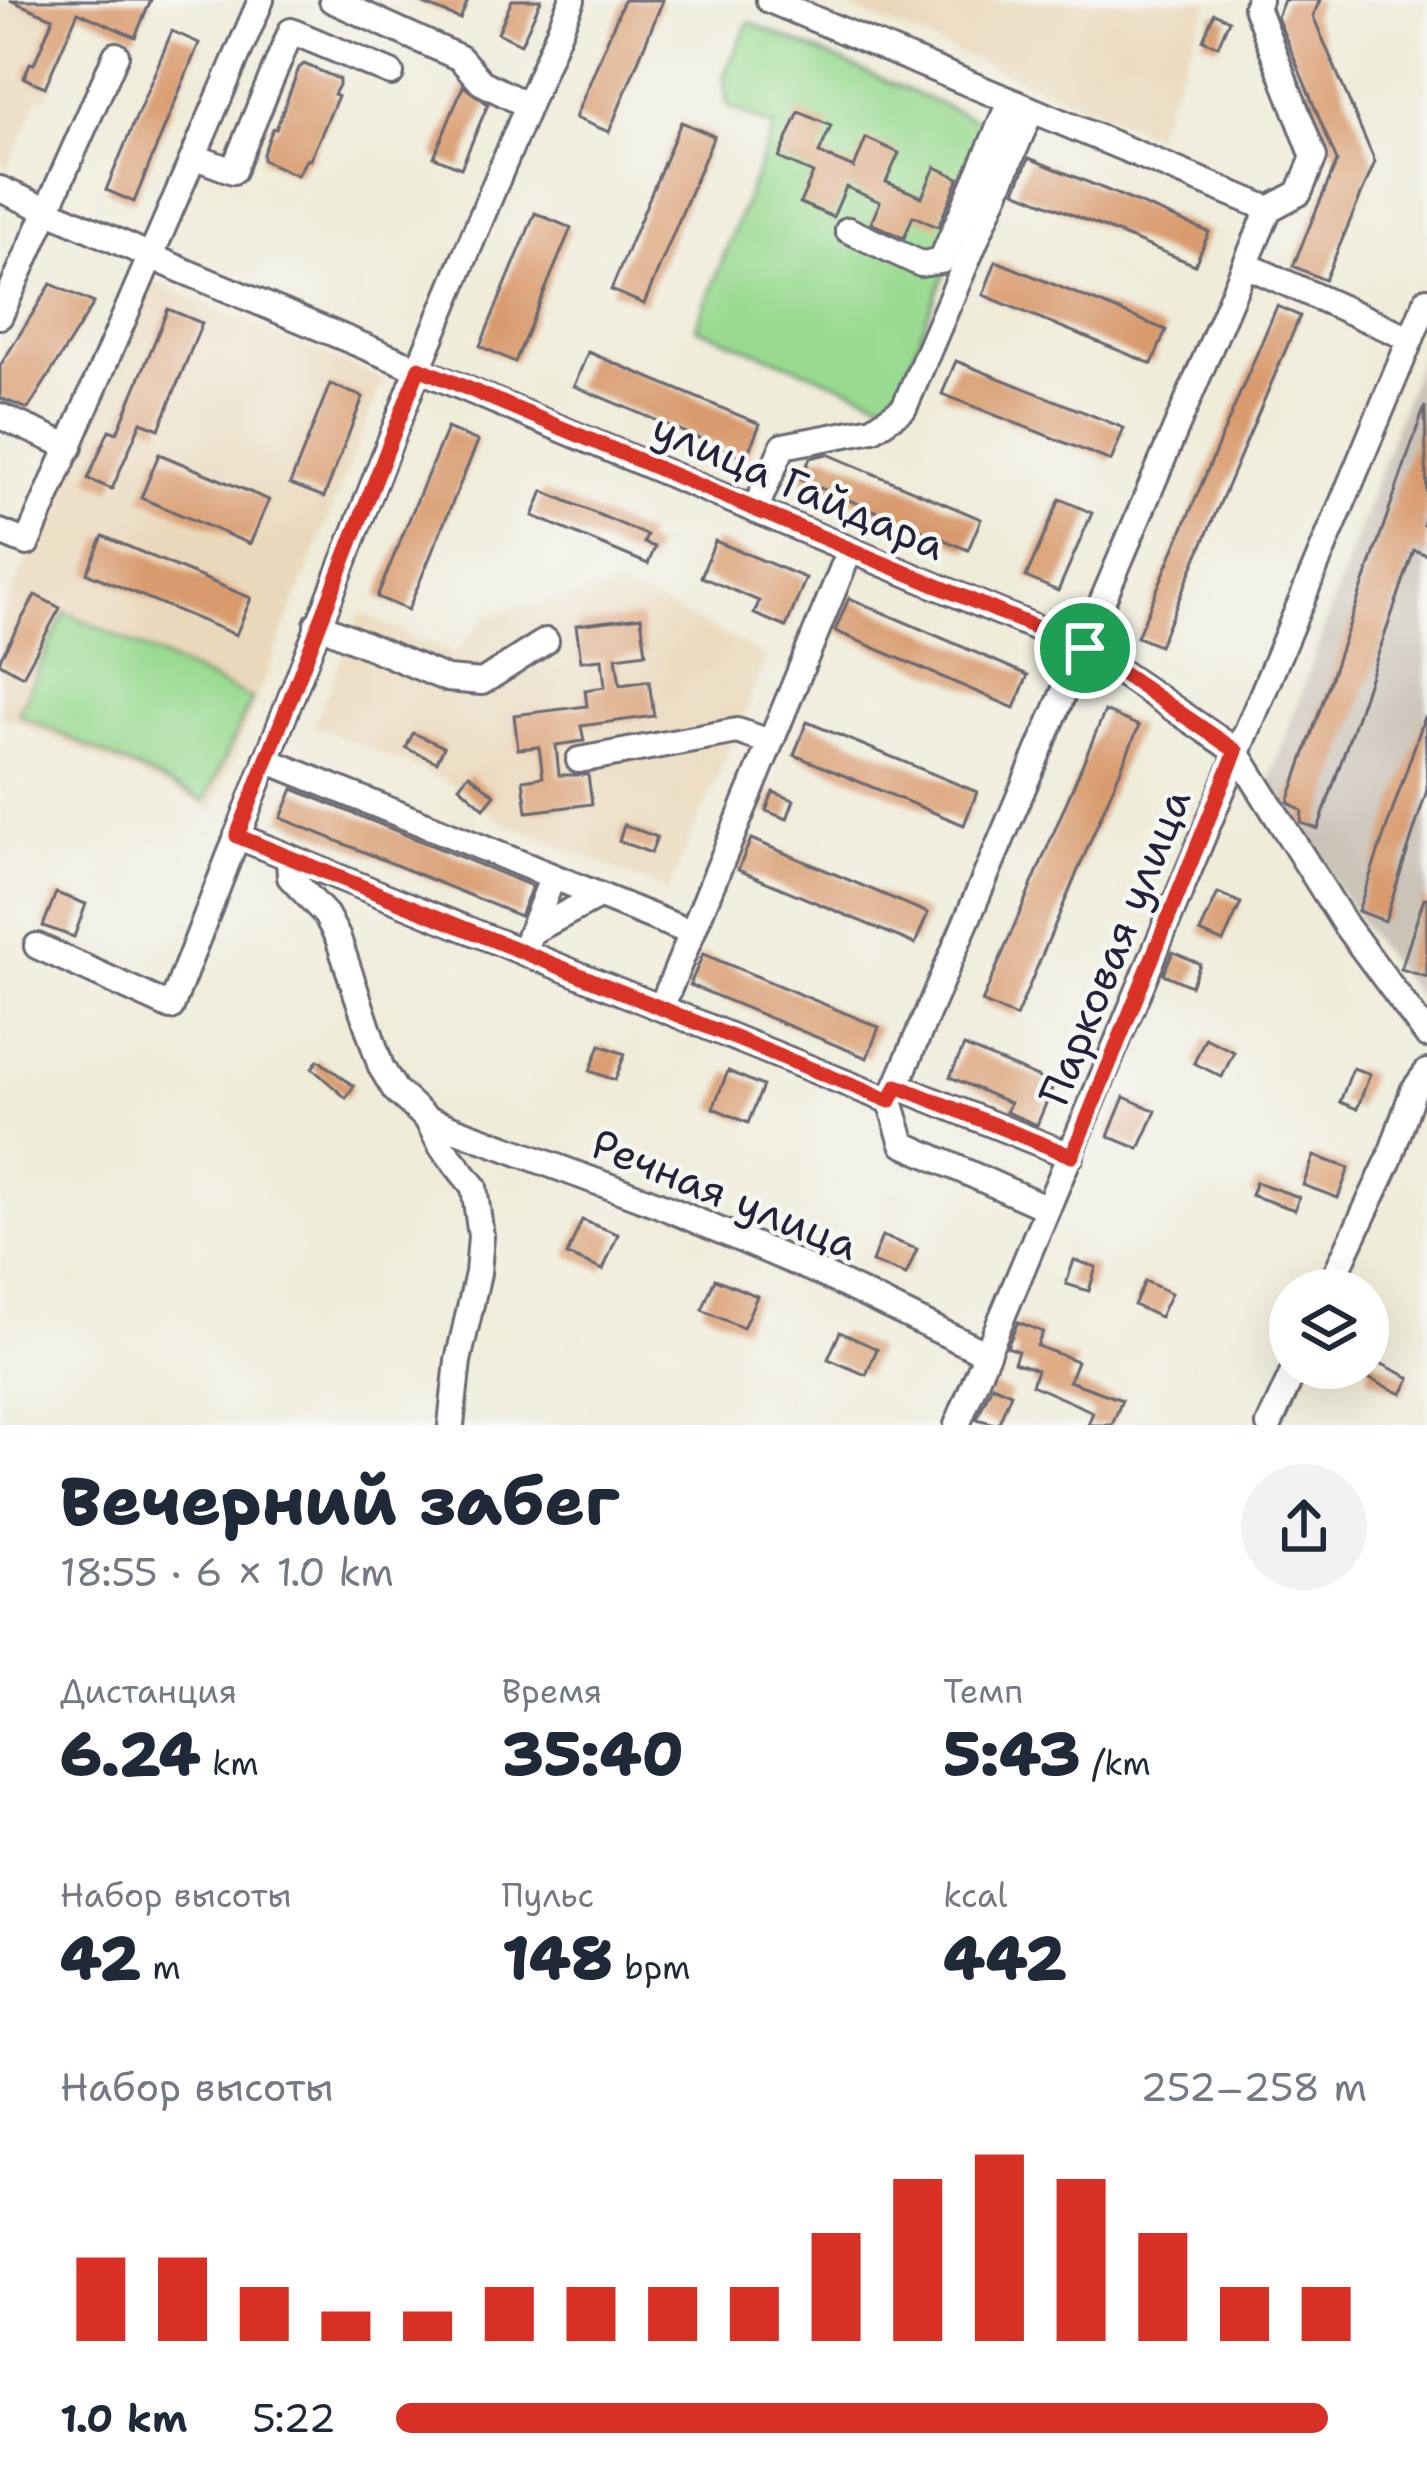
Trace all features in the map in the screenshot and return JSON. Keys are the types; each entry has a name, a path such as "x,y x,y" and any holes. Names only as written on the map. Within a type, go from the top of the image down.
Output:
{"street":[{"path":"0,532 27,543 261,0"},
{"path":"332,0 460,58 481,82 527,105"},
{"path":"37,946 171,1007 317,624 572,0"},
{"path":"769,0 1270,209"},
{"path":"1048,1208 903,1144 894,1094 1270,209 1299,193 1314,157 1256,7 1259,0"},
{"path":"195,157 233,171 291,31 391,73"},
{"path":"0,316 116,55"},
{"path":"848,230 921,264 941,261 1020,107"},
{"path":"755,510 783,446 873,429 904,409 1020,107"},
{"name":"улица Гайдара","path":"0,189 184,271 1085,648 1236,751 1346,926 1427,1035"},
{"path":"1246,266 1411,339"},
{"name":"Парковая улица","path":"958,1425 1427,300"},
{"path":"0,416 70,447"},
{"path":"661,1008 850,550"},
{"path":"317,624 447,679 482,682 546,641"},
{"path":"579,760 737,730 770,742"},
{"path":"266,760 692,933"},
{"path":"237,836 527,942 661,1008 1072,1156"},
{"path":"290,857 290,877 326,915 338,938 381,1066 395,1090 427,1119 441,1146 474,1187 481,1236 478,1273 458,1361 451,1425"},
{"path":"527,942 552,878"},
{"path":"527,942 597,898"},
{"path":"1337,1269 1389,1160 1413,1091 1427,1072"},
{"name":"Речная улица","path":"427,1119 657,1204 818,1272 988,1354"},
{"path":"1269,1425 1285,1389"}],"shaded area":[{"path":"0,0 84,0 47,98 40,98 8,168 0,165"},
{"path":"831,0 1210,0 1153,135"},
{"path":"152,281 383,380 213,810 0,715 0,620"},
{"path":"1427,338 1427,1008 1377,946 1268,786"},
{"path":"613,589 645,596 768,657 668,892 506,824 446,781 313,726 361,613 455,654 488,614"}],"green space":[{"path":"749,22 1001,130 893,405 696,328 774,128 727,106 724,75"},
{"path":"65,612 252,699 205,801 18,714"}],"building":[{"path":"10,0 151,0 135,37 78,12 45,87 24,78 53,18"},
{"path":"414,0 468,0 460,19"},
{"path":"512,0 541,0 521,44 498,33"},
{"path":"624,0 663,0 609,132 575,118"},
{"path":"1284,0 1320,0 1313,16 1375,162 1325,280 1293,266 1337,161 1277,17"},
{"path":"1214,13 1229,20 1218,46 1203,40"},
{"path":"172,31 199,43 134,202 106,190"},
{"path":"304,64 339,79 339,85 310,160 297,175 263,160 263,154"},
{"path":"463,86 488,104 461,168 434,157"},
{"path":"799,112 831,126 819,153 854,168 866,138 899,153 886,182 922,197 935,167 959,178 938,227 913,216 904,238 871,223 880,202 846,187 833,217 800,203 813,173 779,158"},
{"path":"681,122 714,136 644,304 611,290"},
{"path":"1029,158 1209,232 1195,265 1015,191"},
{"path":"535,213 571,228 515,362 480,346"},
{"path":"996,261 1166,330 1152,364 983,295"},
{"path":"51,284 94,303 28,409 0,398 0,366"},
{"path":"1277,306 1300,316 1159,646 1137,637"},
{"path":"168,309 202,323 159,429 141,422 112,489 88,479 109,430 117,433"},
{"path":"588,352 760,424 746,458 574,386"},
{"path":"956,361 1124,428 1111,461 942,394"},
{"path":"330,384 363,397 324,497 290,484"},
{"path":"1425,406 1427,555 1414,550 1318,829 1301,823 1302,811 1288,802"},
{"path":"447,428 478,441 408,610 377,597"},
{"path":"159,454 269,500 250,544 141,498"},
{"path":"827,454 981,519 968,550 801,480 810,458"},
{"path":"543,491 647,535 644,543 655,547 648,564 533,516"},
{"path":"1060,499 1092,513 1058,591 1026,577"},
{"path":"103,536 251,598 236,635 87,573"},
{"path":"715,541 806,578 786,627 754,614 759,601 701,577"},
{"path":"35,595 60,608 23,676 0,659"},
{"path":"849,598 1028,675 1014,708 835,631"},
{"path":"641,617 646,653 616,657 620,685 649,681 654,716 581,726 584,741 556,745 559,775 588,775 592,804 527,812 523,780 543,777 539,747 518,749 514,715 587,706 585,690 605,687 602,659 581,661 576,625"},
{"path":"1105,711 1139,726 1016,1017 982,1002"},
{"path":"1425,716 1427,790 1385,921 1358,911"},
{"path":"807,722 977,792 964,825 794,755"},
{"path":"413,733 444,747 437,762 406,748"},
{"path":"469,774 495,795 484,808 459,786"},
{"path":"293,789 532,886 520,916 281,818"},
{"path":"773,792 794,800 787,819 766,811"},
{"path":"624,825 657,837 651,853 619,841"},
{"path":"751,839 928,913 915,944 738,870"},
{"path":"56,893 86,904 74,937 43,926"},
{"path":"1218,893 1241,903 1223,942 1200,932"},
{"path":"1427,898 1427,977 1401,969"},
{"path":"1173,952 1200,964 1191,986 1163,974"},
{"path":"703,954 879,1027 867,1058 690,985"},
{"path":"1205,1038 1234,1052 1222,1077 1194,1063"},
{"path":"600,1045 625,1054 615,1080 590,1071"},
{"path":"964,1046 1054,1084 1037,1125 1006,1112 1010,1103 950,1077"},
{"path":"318,1060 354,1086 346,1098 312,1068"},
{"path":"1353,1068 1370,1074 1357,1109 1340,1102"},
{"path":"728,1071 763,1086 748,1123 713,1108"},
{"path":"1124,1097 1156,1111 1139,1149 1108,1136"},
{"path":"1314,1156 1349,1168 1338,1198 1303,1185"},
{"path":"1256,1182 1299,1197 1295,1210 1251,1195"},
{"path":"582,1220 618,1234 603,1270 567,1255"},
{"path":"882,1236 917,1249 906,1275 872,1262"},
{"path":"1074,1260 1096,1267 1089,1291 1066,1284"},
{"path":"715,1279 757,1296 743,1328 702,1310"},
{"path":"1145,1281 1171,1293 1160,1317 1134,1305"},
{"path":"1018,1322 1043,1332 1037,1346 1077,1361 1069,1381 1122,1400 1112,1425 1088,1425 1093,1412 1032,1385 1037,1370 1014,1362 1018,1351 1007,1347"},
{"path":"840,1332 877,1349 866,1375 828,1359"},
{"path":"1389,1368 1410,1378 1402,1394 1389,1388"},
{"path":"992,1385 1011,1393 998,1425 977,1419"}],"route":[{"path":"419,368 1085,648 1236,751 1072,1156 897,1086 890,1101 237,836 419,368"}]}
